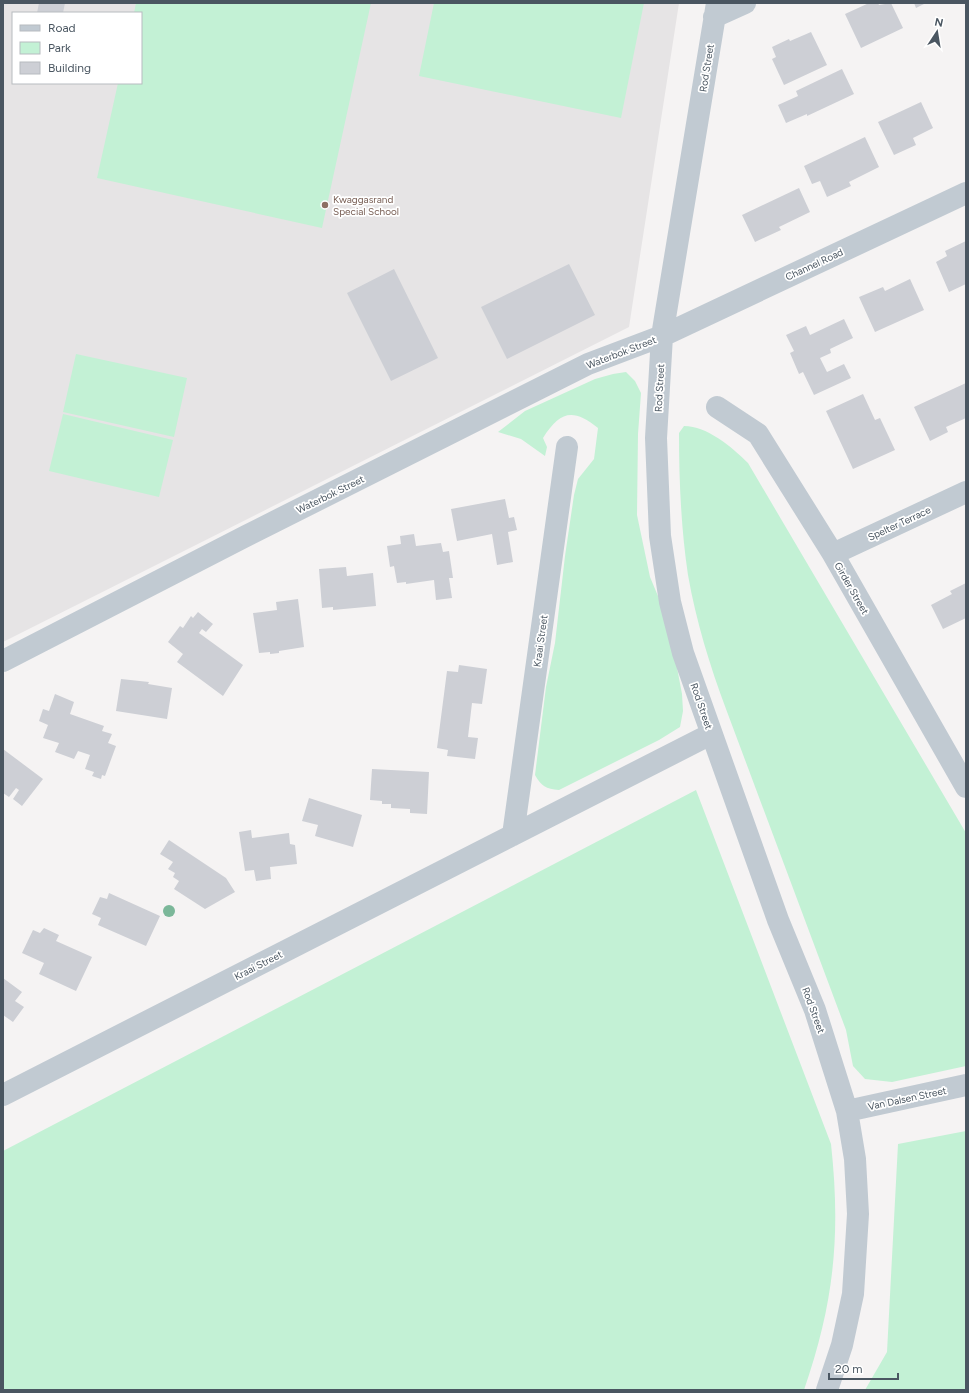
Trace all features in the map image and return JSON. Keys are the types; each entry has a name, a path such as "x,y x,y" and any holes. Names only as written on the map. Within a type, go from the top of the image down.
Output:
{"street":[{"path":"716,10 745,3"},
{"name":"Rod Street","path":"716,10 662,336 656,438 660,536 670,602 683,653 778,920 815,1010 847,1111 855,1159 858,1214 853,1294 842,1345 827,1390"},
{"name":"Channel Road","path":"662,336 966,193"},
{"name":"Waterbok Street","path":"3,661 246,536 588,364 662,336"},
{"name":"Girder Street","path":"718,407 758,434 832,554 966,787"},
{"name":"Kraai Street","path":"513,835 567,447"},
{"name":"Spelter Terrace","path":"832,554 966,492"},
{"name":"Kraai Street","path":"3,1095 711,734"},
{"name":"Van Dalsen Street","path":"847,1111 966,1085"}],"shaded area":[{"name":"Kwaggasrand Special School","path":"3,3 679,3 629,327 3,642"}],"green space":[{"path":"136,3 371,3 322,228 97,178 118,84 142,84 142,12 134,12"},
{"path":"434,3 644,3 621,118 419,76"},
{"path":"76,354 187,378 174,437 63,412"},
{"path":"626,372 635,381 641,393 638,434 637,515 650,577 668,620 682,694 683,711 680,727 659,740 559,790 554,790 544,786 539,782 535,775 546,687 555,643 574,495 578,479 594,459 598,428 581,417 574,415 568,415 561,418 555,422 543,438 547,447 545,456 521,439 498,432 525,411 595,379"},
{"path":"63,414 173,440 159,497 49,471"},
{"path":"684,426 693,427 719,438 748,463 966,833 966,1066 892,1082 865,1079 853,1066 846,1030 720,693 699,626 688,575 682,522 679,433"},
{"path":"696,790 831,1144 835,1209 835,1239 832,1269 822,1328 804,1390 3,1390 3,1151"},
{"path":"966,1131 966,1390 865,1390 887,1352 898,1144"}],"building":[{"path":"39,3 65,3 63,12 37,12"},
{"path":"869,3 878,3 879,5 891,3 903,28 861,48 845,14"},
{"path":"914,3 926,3 916,8"},
{"path":"811,32 827,65 784,85 772,59 776,57 772,47 789,39 790,41"},
{"path":"842,69 854,94 807,116 807,114 786,123 778,105 798,96 796,91"},
{"path":"921,102 933,128 913,138 916,145 894,155 878,122"},
{"path":"865,137 879,167 849,182 851,186 827,197 820,181 812,184 804,166"},
{"path":"799,188 810,212 779,227 781,230 755,242 742,215"},
{"path":"966,241 966,284 949,292 936,262 947,256 945,251"},
{"path":"569,264 595,315 507,359 481,307"},
{"path":"394,269 438,358 391,381 347,293"},
{"path":"910,279 924,310 875,332 859,297 883,287 885,291"},
{"path":"844,319 853,338 830,349 831,353 820,358 827,372 844,364 851,378 814,395 803,372 799,374 790,353 794,351 786,335 806,326 810,335"},
{"path":"966,383 966,418 946,427 948,432 930,441 914,407"},
{"path":"863,394 875,420 880,418 895,450 853,469 826,411"},
{"path":"505,499 509,518 514,517 517,530 508,532 513,562 497,565 492,534 457,541 451,509"},
{"path":"414,534 416,546 441,543 443,552 449,551 453,578 449,578 452,598 436,600 434,580 406,584 406,582 397,583 394,566 390,567 387,546 401,544 400,536"},
{"path":"346,567 347,576 373,573 376,606 333,610 333,607 322,608 319,569"},
{"path":"966,583 966,618 943,629 931,605 952,594 950,591"},
{"path":"298,599 304,647 279,651 279,653 259,653 253,613 277,610 276,602"},
{"path":"198,612 213,624 206,632 202,629 199,633 243,665 223,696 177,662 183,654 168,642 180,626 183,628 191,616 193,618"},
{"path":"459,665 487,669 482,704 472,703 468,737 478,738 475,759 447,756 448,750 437,748 447,671 458,672"},
{"path":"121,679 149,682 148,684 172,688 167,719 116,711"},
{"path":"55,694 74,702 70,714 104,726 102,731 112,734 108,743 116,746 105,776 102,775 101,779 92,776 94,772 85,769 90,755 78,751 74,759 55,752 59,743 43,738 48,725 39,721 43,709 49,711"},
{"path":"3,749 43,779 22,806 13,799 19,790 16,788 9,797 3,793"},
{"path":"372,769 429,772 427,814 410,813 410,809 391,808 391,804 382,804 382,801 370,800"},
{"path":"309,798 362,815 353,847 315,836 318,825 302,821"},
{"path":"251,830 252,838 289,833 290,844 295,845 297,864 270,867 271,879 256,881 254,870 245,871 239,832"},
{"path":"169,840 226,878 235,892 205,909 174,889 179,881 173,877 175,873 168,869 173,862 160,854"},
{"path":"109,893 160,916 146,946 98,925 101,918 92,914 100,897 107,899"},
{"path":"44,928 59,935 56,941 92,957 76,991 39,974 44,963 22,953 33,930 40,933"},
{"path":"3,978 22,992 15,1001 24,1007 13,1022 3,1015"}],"place":[{"name":"Kwaggasrand Special School","path":"325,205"}]}
